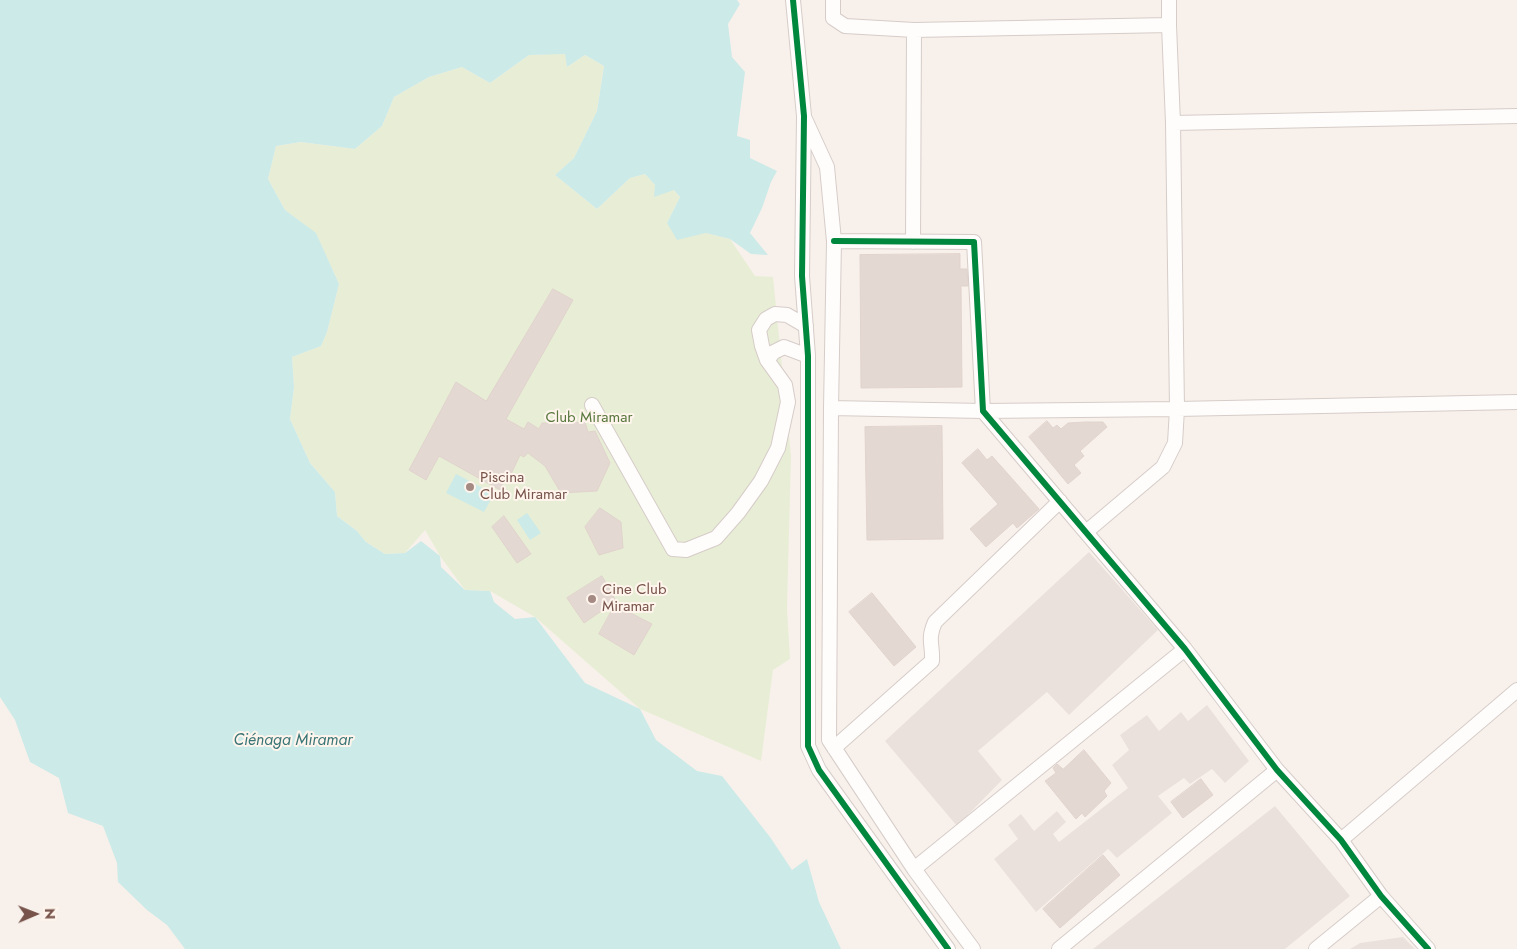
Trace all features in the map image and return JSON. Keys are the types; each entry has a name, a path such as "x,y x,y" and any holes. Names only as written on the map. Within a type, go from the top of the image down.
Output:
{"street":[{"path":"793,0 804,116 802,276 808,356 808,746 819,770 948,949"},
{"path":"833,0 833,18 845,26 914,30 1169,24"},
{"path":"1086,532 1163,467 1175,443 1177,409 1173,123 1169,0"},
{"path":"913,242 914,30"},
{"path":"804,116 827,166 834,241 829,740 914,869 973,949"},
{"path":"1173,123 1517,116"},
{"path":"834,241 974,242 983,411 1185,650 1277,770 1341,840 1381,896 1428,949"},
{"path":"592,405 673,549 686,550 716,538 753,492 778,448 788,402 785,385 767,360 759,330 766,319 775,314 787,315 806,326"},
{"path":"767,360 774,352 784,347 808,356"},
{"path":"831,408 983,411 1517,402"},
{"path":"834,748 932,661 933,651 930,633 935,622 1060,501"},
{"path":"914,869 1185,650"},
{"path":"1341,840 1517,690"},
{"path":"1059,949 1277,770"},
{"path":"1316,949 1381,896"}],"shaded area":[{"path":"1089,552 1158,630 1069,715 1047,692 978,751 1002,780 957,826 885,741"},
{"path":"1207,705 1249,761 1225,783 1212,769 1190,784 1184,778 1158,796 1172,813 1117,858 1108,849 1036,912 994,859 1018,839 1008,825 1021,814 1034,831 1057,811 1066,822 1053,834 1059,842 1128,788 1112,765 1129,750 1120,735 1147,715 1159,731 1181,712 1188,721"},
{"path":"1275,806 1350,896 1285,949 1093,949"},
{"path":"1403,937 1415,949 1350,949 1360,943"}],"green space":[{"name":"Club Miramar","path":"566,53 567,67 585,55 604,66 597,111 574,158 555,175 597,209 630,178 645,174 655,185 674,190 680,197 667,223 730,239 755,276 773,277 791,456 787,608 790,659 773,670 761,761 640,709 535,617 490,591 465,590 440,556 425,530 405,553 385,554 366,542 357,531 337,516 335,492 310,463 290,419 294,387 292,357 321,346 327,332 339,284 316,234 285,210 268,179 276,146 301,142 355,149 382,126 394,97 429,77 462,67 490,83 529,55"}],"water":[{"name":"Ciénaga Miramar","path":"0,0 737,0 740,4 728,24 732,57 745,72 737,136 750,140 750,158 777,171 750,233 768,255 751,254 730,239 706,233 677,240 667,223 680,197 674,190 654,197 655,185 645,174 630,178 597,209 555,175 574,158 597,111 604,66 585,55 567,67 565,54 529,55 490,83 462,67 429,77 394,97 382,126 355,149 301,142 276,146 268,179 285,210 316,233 339,284 327,332 321,346 292,357 294,387 290,419 310,463 335,492 337,516 357,531 366,542 385,554 405,553 421,541 440,556 441,567 465,590 490,591 494,602 515,619 535,617 585,683 640,709 656,740 697,771 722,776 770,837 792,870 807,859 819,902 841,949 185,949 167,925 147,910 118,882 117,863 103,826 68,813 59,778 30,762 15,720 0,697"},
{"path":"456,474 494,494 484,512 446,493"},
{"path":"527,513 541,533 530,540 517,520"}],"building":[{"path":"960,254 960,269 967,269 968,286 961,286 962,387 861,388 860,255"},
{"path":"553,289 573,300 506,419 524,429 528,422 539,429 542,423 585,422 588,432 595,431 610,463 597,491 561,493 545,466 528,453 524,457 520,455 511,474 507,473 500,490 439,456 426,480 409,470 456,382 486,401"},
{"path":"1047,421 1053,428 1057,425 1061,429 1068,423 1085,422 1103,422 1107,427 1080,451 1084,456 1074,465 1081,473 1068,484 1029,437"},
{"path":"942,426 943,539 867,540 865,427"},
{"path":"978,449 987,460 992,456 1039,509 1017,528 1013,523 986,547 970,529 998,504 962,463"},
{"path":"600,508 621,522 623,548 599,555 585,527"},
{"path":"504,516 531,554 517,563 492,527"},
{"name":"Cine Club Miramar","path":"602,576 616,601 584,623 567,598"},
{"path":"872,593 916,647 894,666 849,612"},
{"path":"615,605 652,624 634,655 599,634"},
{"path":"1084,750 1111,783 1104,791 1107,796 1085,817 1082,813 1076,819 1045,781 1056,773 1053,768 1057,764 1063,769"},
{"path":"1201,779 1213,795 1183,818 1171,802"},
{"path":"1103,855 1120,875 1060,928 1043,909"}],"cycle path":[{"path":"793,0 804,116 802,276 808,356 808,746 819,770 948,949"},
{"path":"834,241 974,242 983,411 1185,649 1277,770 1341,840 1381,896 1428,949"}],"place":[{"name":"Piscina Club Miramar","path":"470,487"},
{"name":"Cine Club Miramar","path":"592,599"}]}
